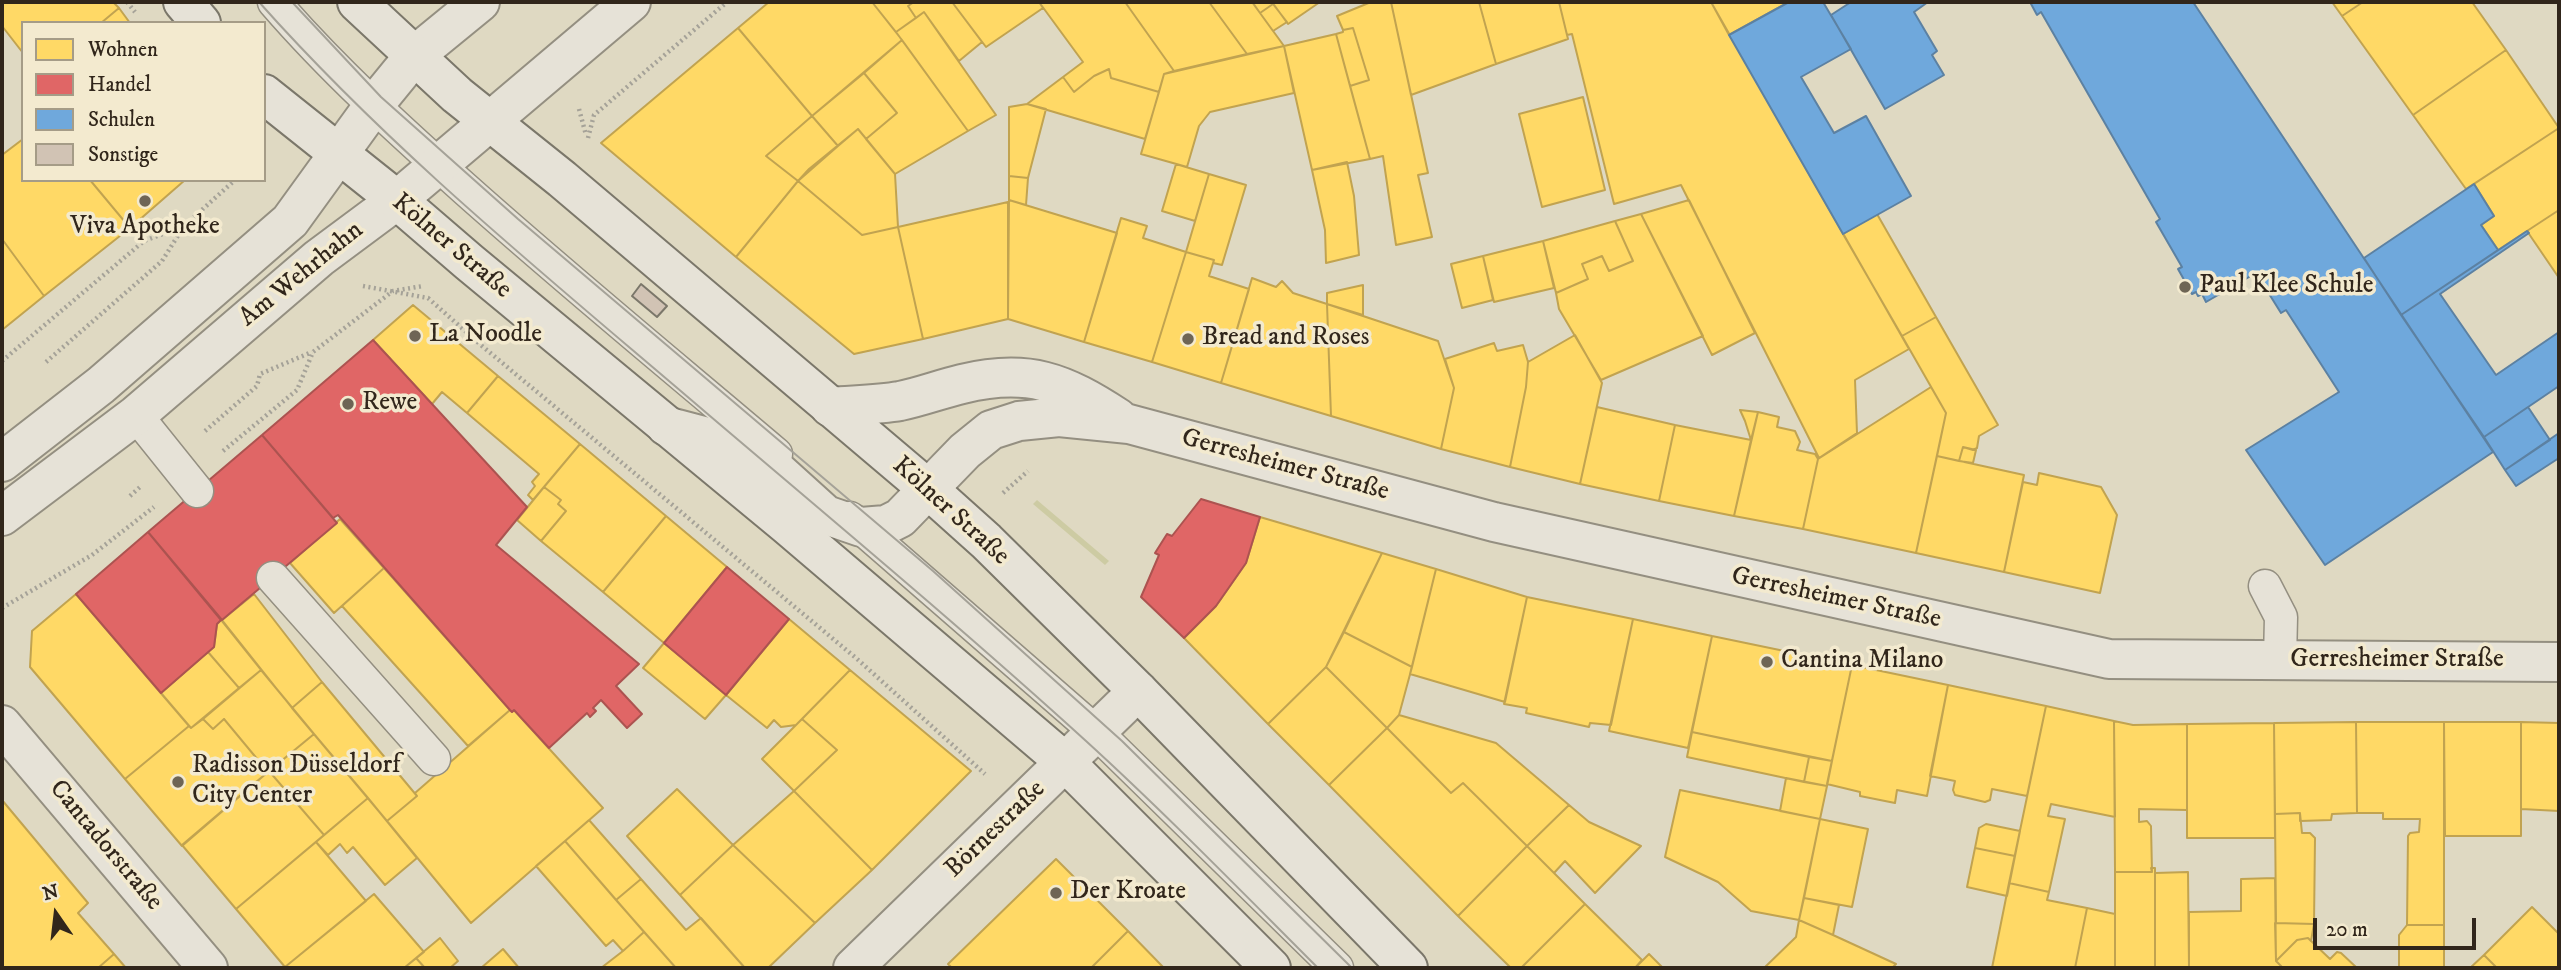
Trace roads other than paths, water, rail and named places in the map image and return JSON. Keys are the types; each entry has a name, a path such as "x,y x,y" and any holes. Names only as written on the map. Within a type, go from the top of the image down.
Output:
{"street":[{"path":"184,2 199,21"},
{"name":"Kölner Straße","path":"357,2 457,95 928,489 986,541 1138,691 1408,968"},
{"name":"Am Wehrhahn","path":"2,462 101,385 353,164 374,105 414,56 480,2"},
{"name":"Am Wehrhahn","path":"2,516 136,415 319,258 397,200 631,2"},
{"name":"Kölner Straße","path":"266,96 397,200 1065,762 1271,968"},
{"name":"Gerresheimer Straße","path":"830,407 901,401 970,382 1015,376 1040,379 1084,396 1129,424"},
{"name":"Gerresheimer Straße","path":"861,527 886,525 900,518 965,451 991,430 1019,421 1059,417 1129,424 1507,525 2109,659 2559,662"},
{"name":"Kölner Straße","path":"666,426 753,449 826,515 861,527"},
{"name":"Börnestraße","path":"853,968 1138,691"},
{"name":"Cantadorstraße","path":"2,725 208,968"}],"lane":[{"path":"274,2 298,30 374,105 533,249 861,527 1096,732 1336,968"},
{"path":"136,415 193,485"},
{"path":"273,578 434,759"},
{"path":"2265,586 2281,617 2280,660"}],"tram line":[{"path":"259,2 365,113 477,216 900,577 1086,741 1204,853 1318,968"},
{"path":"292,2 381,97 518,219 933,571 1122,741 1352,968"}],"place":[{"name":"Viva Apotheke","path":"145,201"},
{"name":"Paul Klee Schule","path":"2185,287"},
{"name":"La Noodle","path":"415,336"},
{"name":"Bread and Roses","path":"1188,339"},
{"name":"Rewe","path":"348,404"},
{"name":"Cantina Milano","path":"1767,662"},
{"name":"Radisson Düsseldorf City Center","path":"178,782"},
{"name":"Der Kroate","path":"1056,893"}]}
